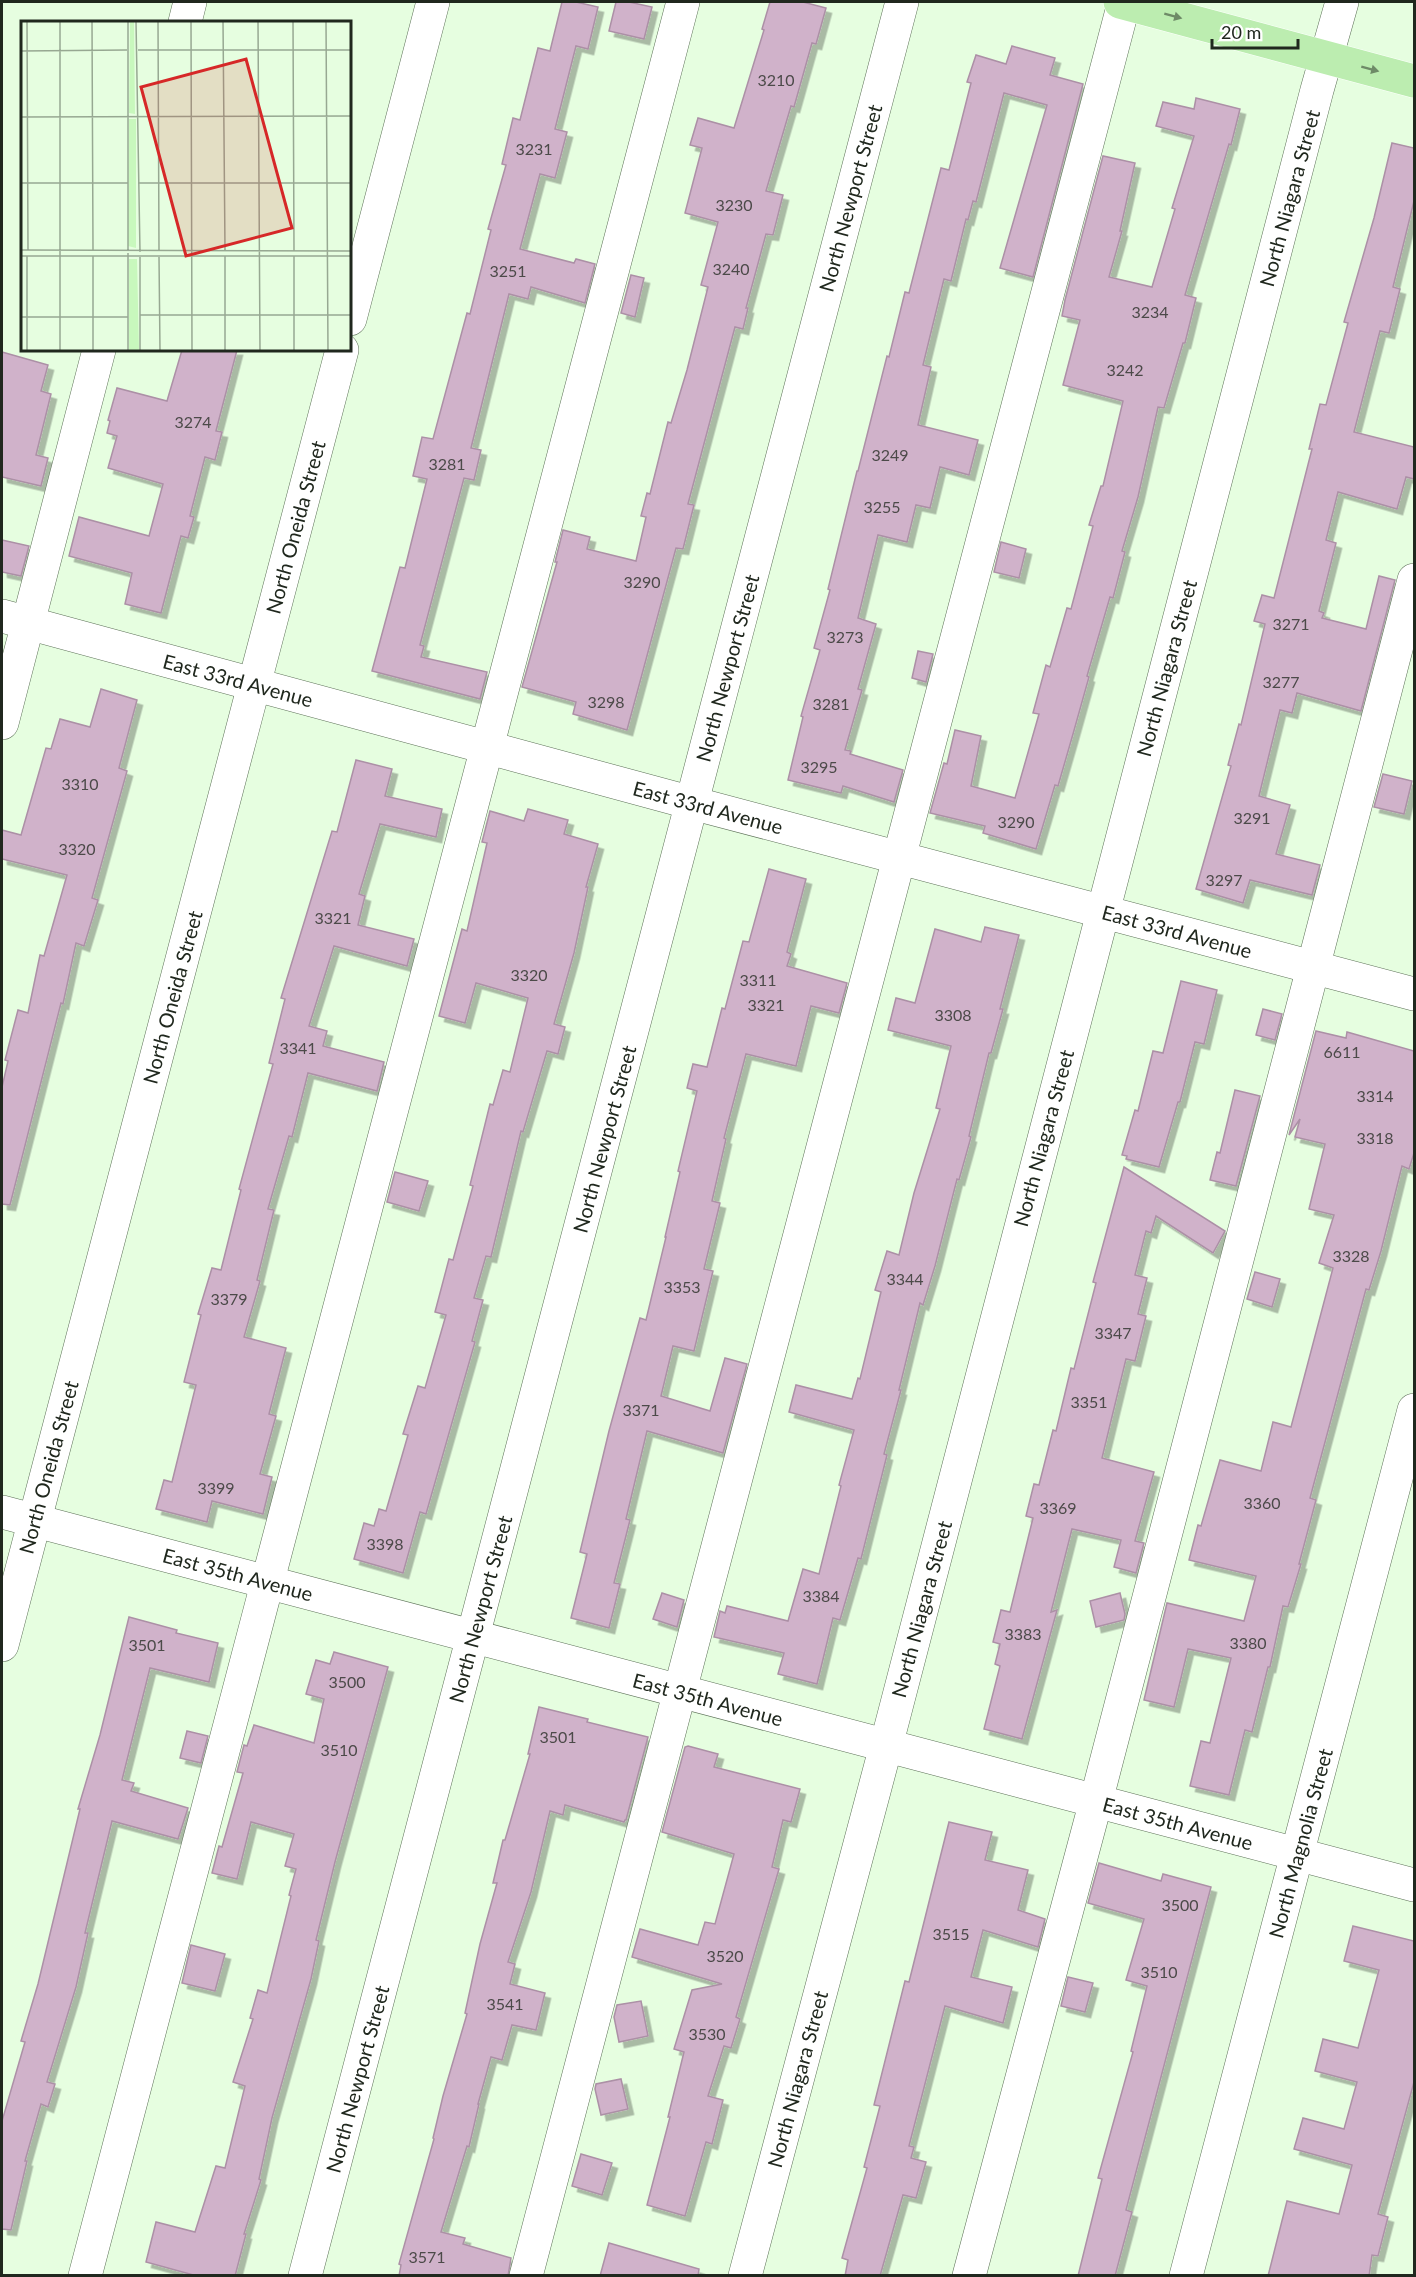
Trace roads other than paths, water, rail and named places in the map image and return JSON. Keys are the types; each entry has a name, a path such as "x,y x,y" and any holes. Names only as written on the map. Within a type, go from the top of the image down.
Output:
{"main road":[{"path":"1122,2 1414,81"}],"street":[{"path":"185,21 190,2"},
{"path":"351,315 432,2"},
{"path":"85,2276 683,2"},
{"name":"North Newport Street","path":"305,2276 902,2"},
{"path":"526,2276 1122,2"},
{"name":"North Niagara Street","path":"745,2276 1342,2"},
{"path":"2,723 15,620 99,351"},
{"name":"North Oneida Street","path":"2,1644 342,351"},
{"path":"969,2276 1096,1801 1414,580"},
{"name":"East 33rd Avenue","path":"15,620 692,803 1414,994"},
{"name":"North Magnolia Street","path":"1186,2276 1414,1410"},
{"name":"East 35th Avenue","path":"2,1512 1414,1886"}]}
